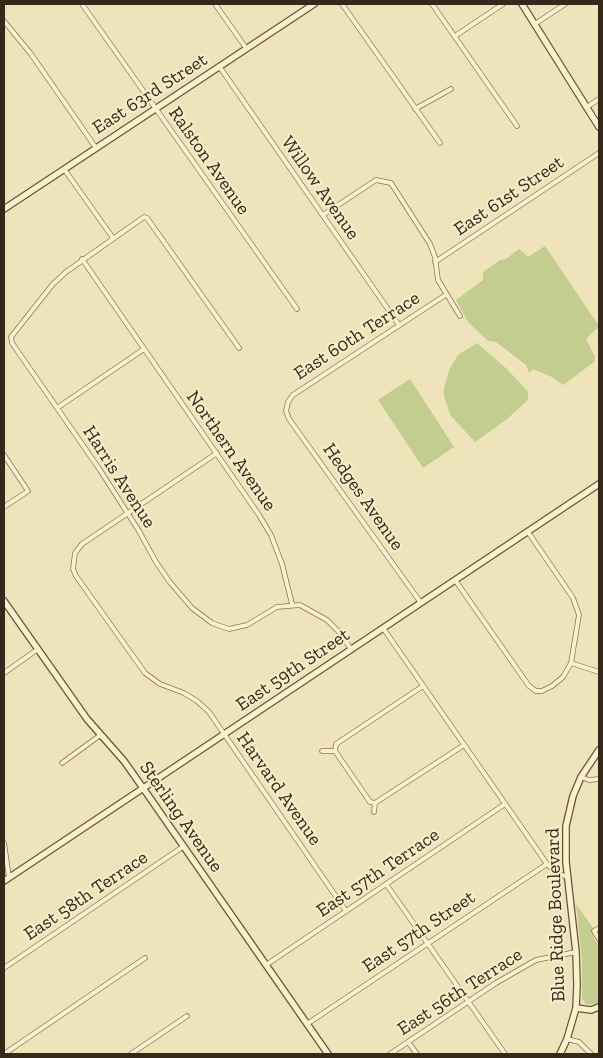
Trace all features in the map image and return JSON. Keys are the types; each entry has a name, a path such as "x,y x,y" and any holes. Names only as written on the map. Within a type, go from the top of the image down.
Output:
{"street":[{"name":"Ralston Avenue","path":"82,4 297,309"},
{"path":"215,4 246,48"},
{"name":"East 63rd Street","path":"4,209 314,4"},
{"path":"342,4 440,143"},
{"path":"432,4 517,126"},
{"path":"455,36 503,4"},
{"path":"522,4 599,127"},
{"path":"535,24 565,4"},
{"path":"4,21 31,54 96,148"},
{"name":"Willow Avenue","path":"219,66 399,325"},
{"path":"415,108 450,89"},
{"path":"586,108 599,99"},
{"name":"East 61st Street","path":"434,262 599,153"},
{"path":"64,169 113,238"},
{"path":"323,215 376,180 386,180 393,186 430,244 438,280 460,316"},
{"path":"82,259 144,217 147,218 239,348"},
{"name":"Harris Avenue","path":"82,259 53,284 12,335 12,343 128,514 156,562 174,587 202,616 229,629 238,629 277,607 292,604"},
{"name":"Northern Avenue","path":"82,259 217,454 271,536 282,564 292,604"},
{"name":"East 60th Terrace","path":"287,405 293,395 447,294"},
{"path":"56,408 144,349"},
{"name":"Hedges Avenue","path":"287,405 289,419 421,603"},
{"path":"128,514 217,454"},
{"path":"4,455 28,491 4,508"},
{"name":"East 59th Street","path":"6,879 599,484"},
{"name":"Harvard Avenue","path":"128,514 82,544 74,557 73,570 76,576 139,667 160,684 184,693 209,712 346,910"},
{"path":"455,580 532,689 542,691 552,686 563,677 571,663 578,630 577,606 528,532"},
{"name":"Sterling Avenue","path":"4,601 100,736 124,761 328,1054"},
{"path":"292,604 308,608 327,620 340,633 351,649"},
{"path":"383,628 547,864 555,872 568,877"},
{"path":"4,673 38,649"},
{"path":"571,663 599,672"},
{"path":"375,803 370,802 334,748 338,743 423,686"},
{"path":"62,763 100,736"},
{"path":"375,803 464,745"},
{"name":"Blue Ridge Boulevard","path":"560,1054 567,1039 576,1008 576,952 568,877 566,826 573,796 581,777 599,750"},
{"path":"322,751 335,751"},
{"path":"581,777 590,780 599,779"},
{"path":"374,812 375,803"},
{"name":"East 57th Terrace","path":"266,965 505,804"},
{"path":"4,843 6,879"},
{"name":"East 58th Terrace","path":"4,968 184,846"},
{"name":"East 57th Street","path":"307,1024 547,864"},
{"path":"386,884 504,1054"},
{"path":"599,928 594,931 599,939"},
{"name":"East 56th Terrace","path":"390,1054 468,1001 536,960 576,952"},
{"path":"4,1054 145,958"},
{"path":"576,1008 591,1010 599,1007"},
{"path":"131,1054 187,1016"},
{"path":"567,1039 579,1042 591,1054"},
{"path":"408,1042 417,1054"}],"green space":[{"path":"545,246 599,326 586,339 595,357 594,362 563,385 552,377 533,369 529,373 526,365 496,342 488,341 468,322 456,300 483,280 483,272 500,260 506,259 519,249 528,257"},
{"path":"477,343 508,370 528,392 528,400 506,420 475,442 451,416 444,397 444,388 450,368 458,355"},
{"path":"410,379 454,447 423,468 378,400"},
{"path":"576,904 593,928 593,937 599,946 599,1003 586,1004 582,998 582,960"}]}
